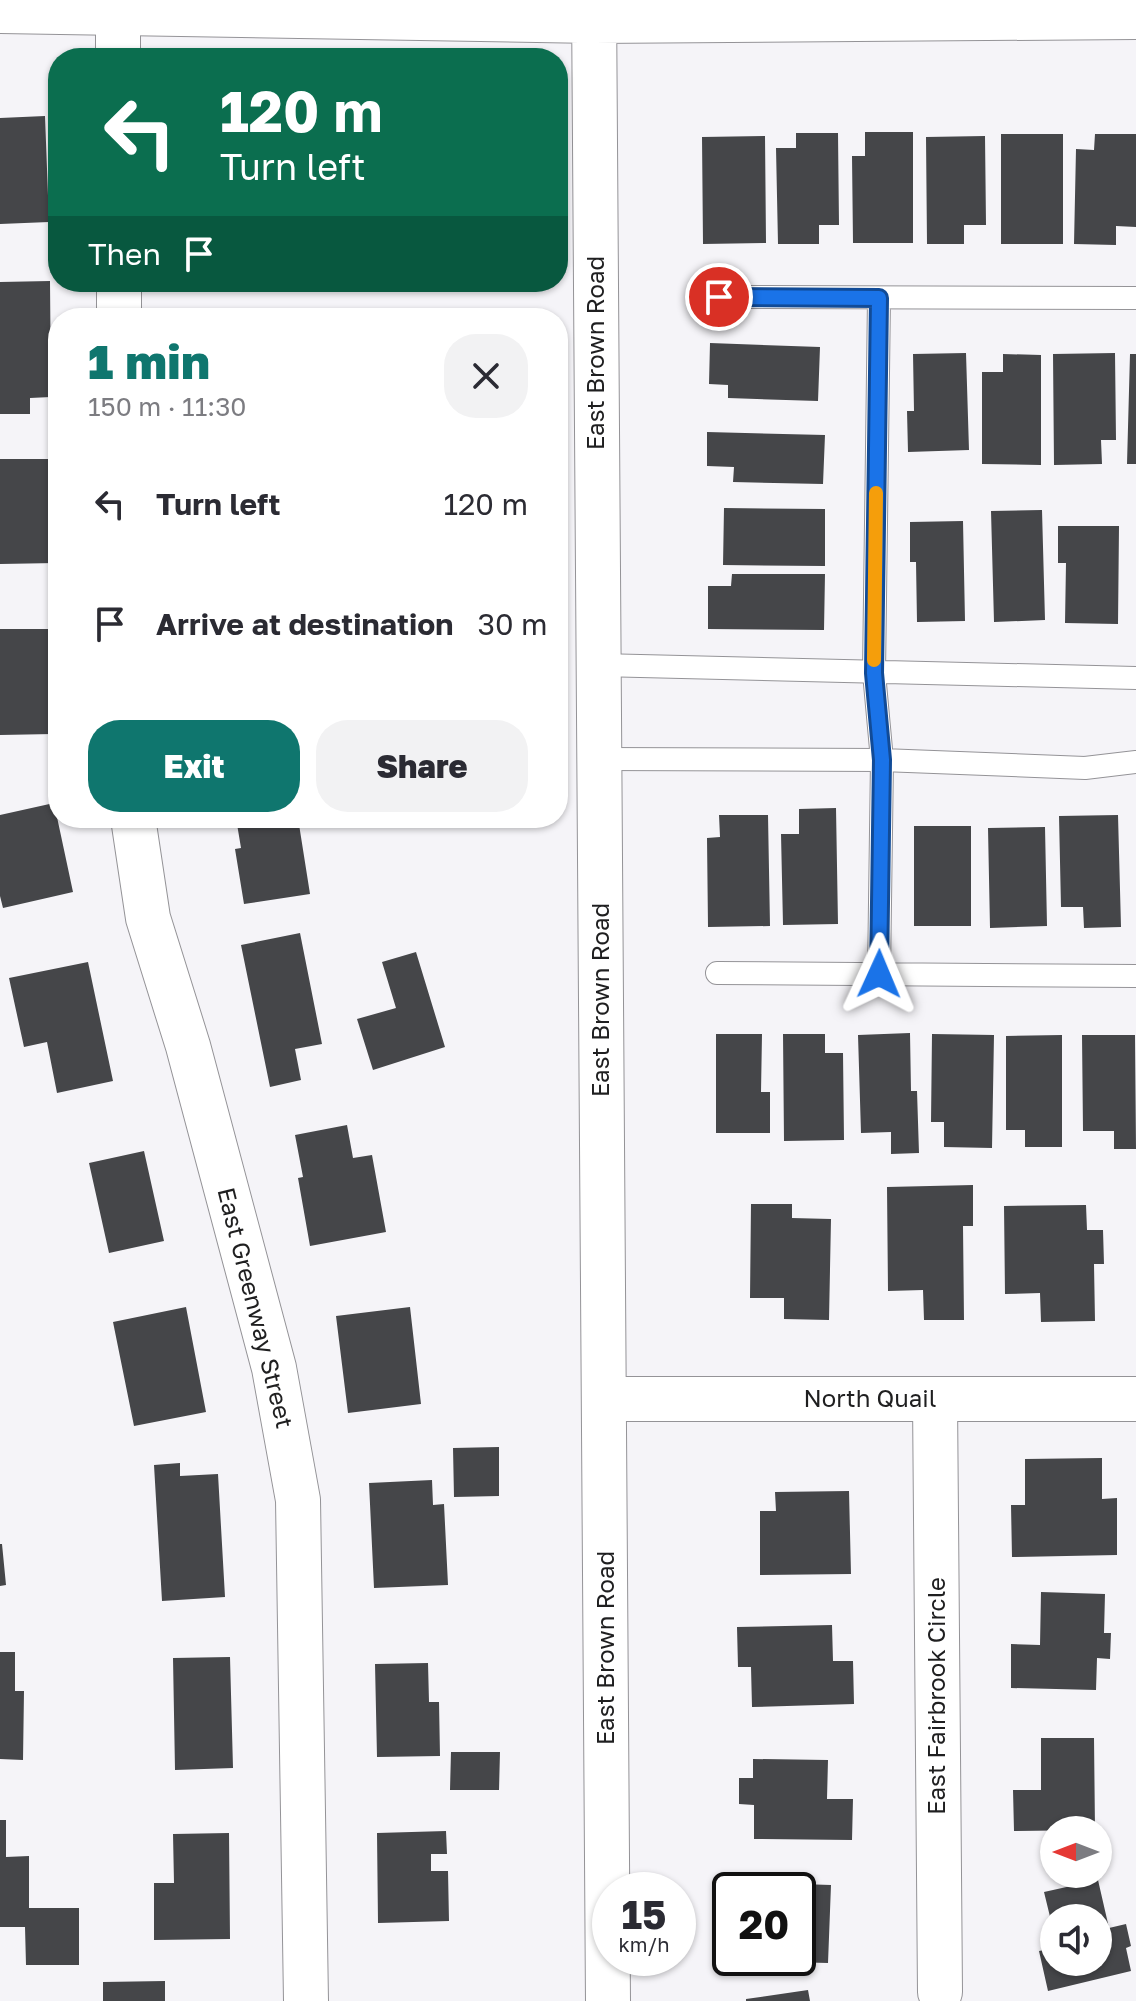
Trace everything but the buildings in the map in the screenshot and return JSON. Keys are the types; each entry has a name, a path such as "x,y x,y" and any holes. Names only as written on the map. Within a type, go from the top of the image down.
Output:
{"street":[{"path":"0,11 118,14 594,11 1136,17"},
{"name":"East Brown Road","path":"594,11 608,2001"},
{"path":"118,14 118,48"},
{"name":"East Greenway Street","path":"134,828 148,918 188,1046 274,1368 298,1500 306,2001"},
{"name":"North Quail","path":"604,1399 1136,1399"},
{"name":"East Fairbrook Circle","path":"935,1399 940,1992"}],"lane":[{"path":"719,297 1136,298"},
{"path":"879,298 874,673 882,760 879,974"},
{"path":"599,665 1136,678"},
{"path":"599,759 882,760 1085,768 1136,762"},
{"path":"717,973 1136,976"}],"slow traffic":[{"path":"874,660 876,493"}],"route":[{"path":"719,297 879,298 874,673 882,760 879,974"}]}
